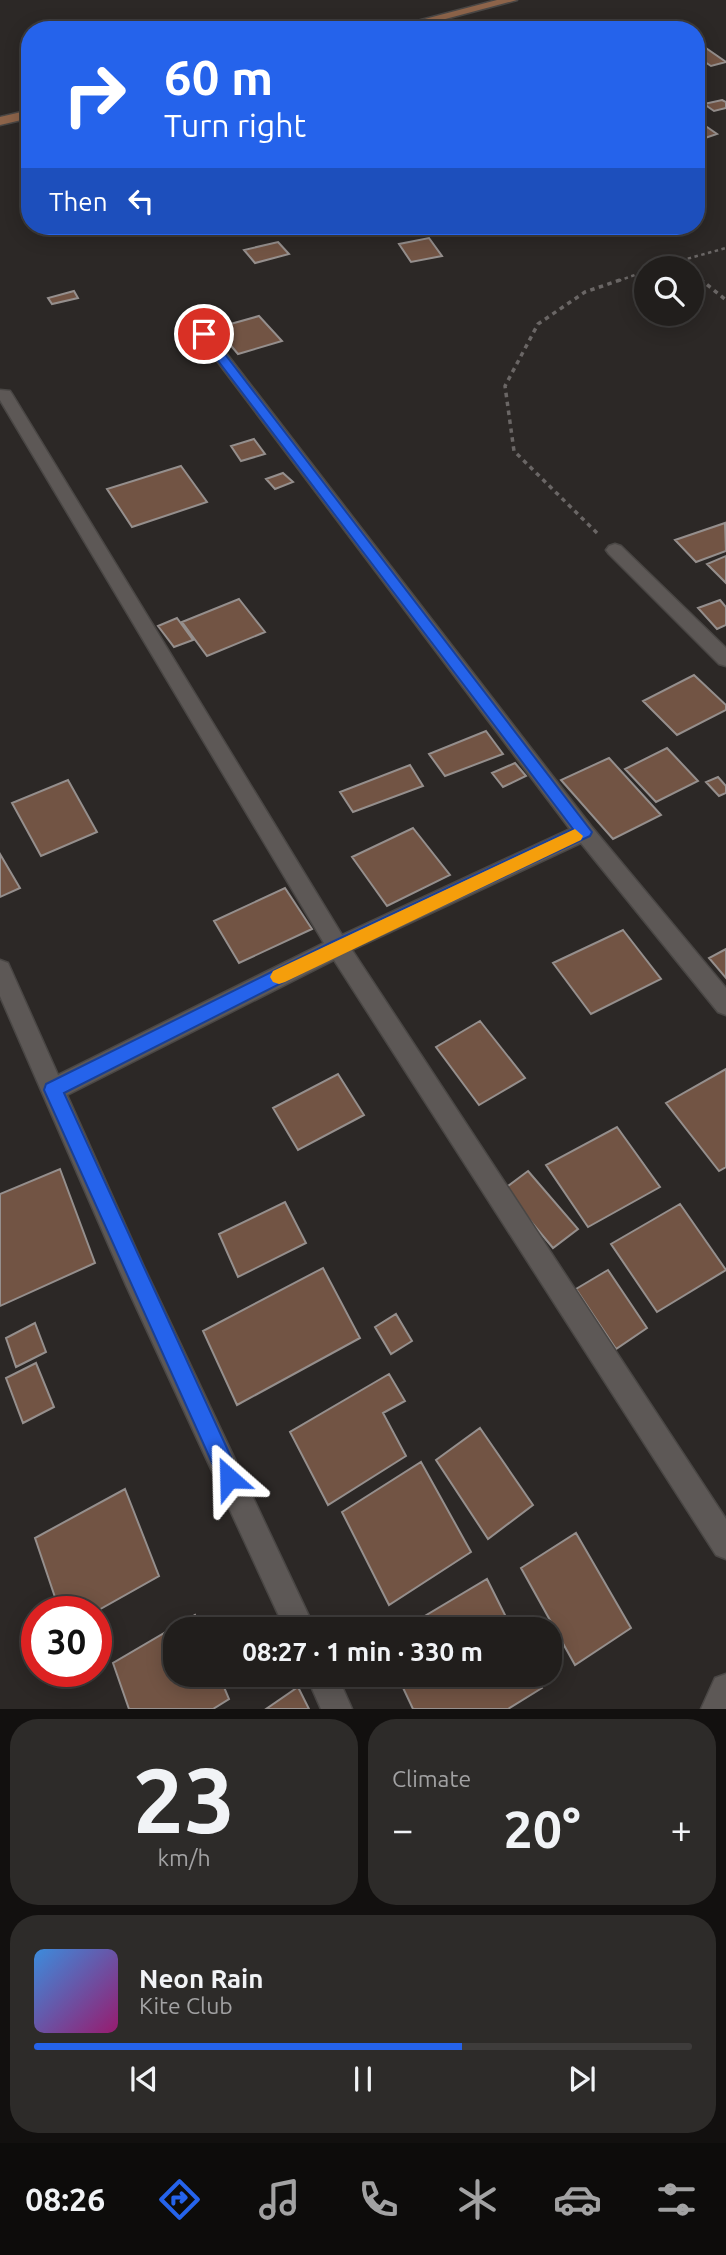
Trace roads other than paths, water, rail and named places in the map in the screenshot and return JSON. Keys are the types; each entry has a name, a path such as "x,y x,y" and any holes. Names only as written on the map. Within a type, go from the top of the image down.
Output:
{"main road":[{"path":"426,21 511,0"},
{"path":"0,121 21,116"}],"street":[{"path":"204,334 584,832 726,1005"},
{"path":"4,394 338,947 726,1545"},
{"path":"615,550 726,659"},
{"path":"53,1090 338,947 584,832"},
{"path":"0,970 135,1276 294,1617"},
{"path":"327,1687 337,1709"},
{"path":"716,1709 726,1689"}]}
